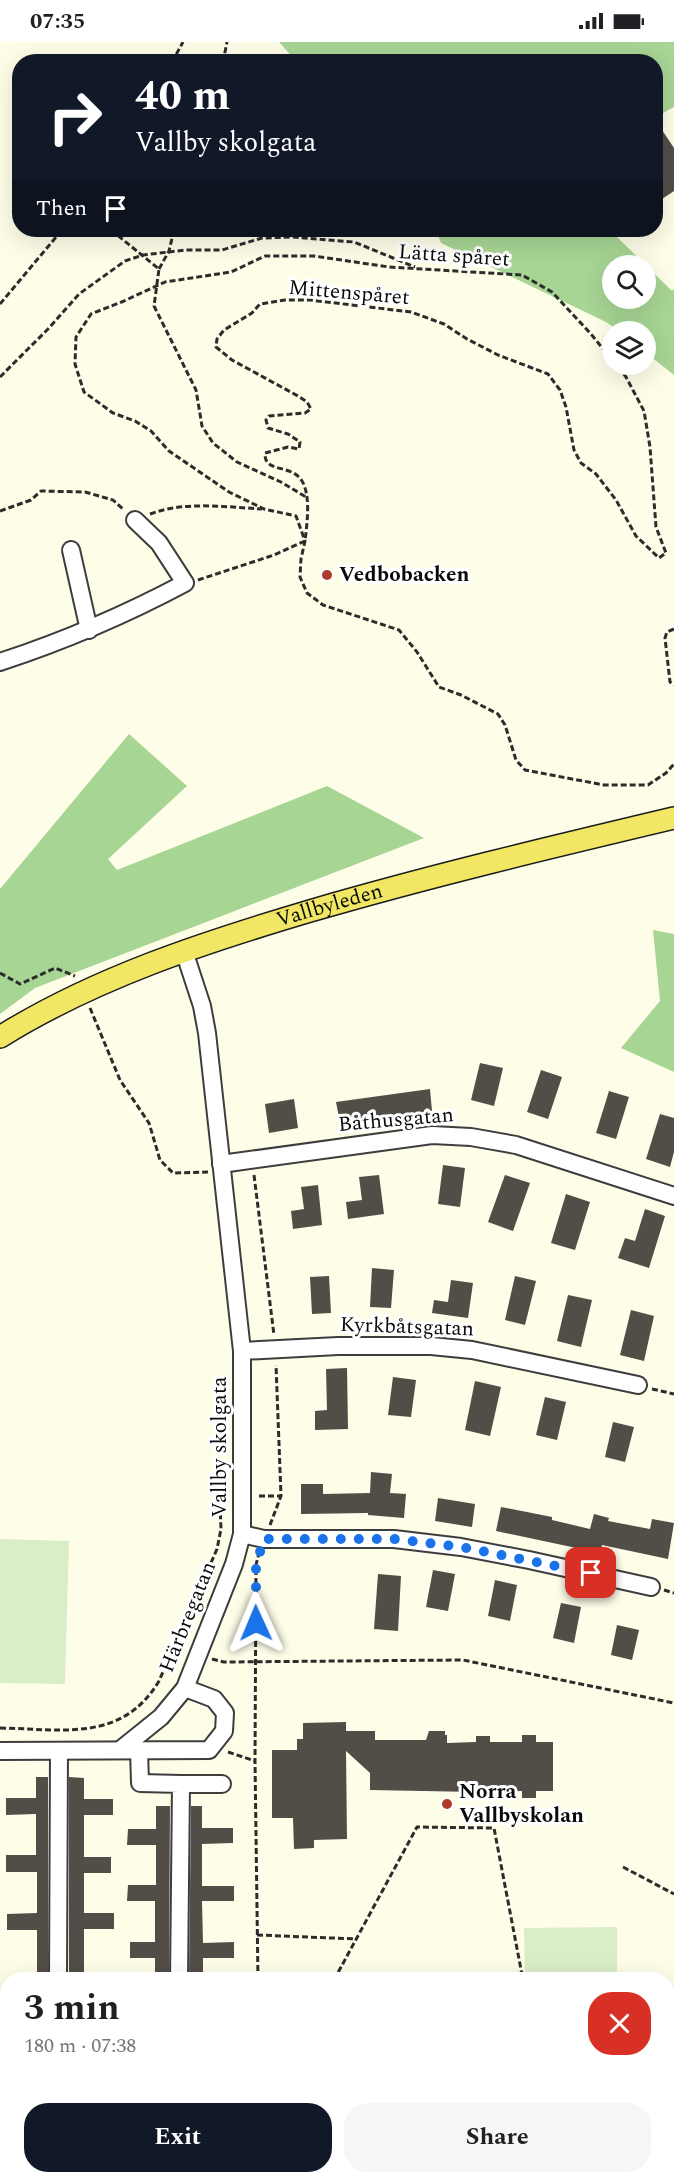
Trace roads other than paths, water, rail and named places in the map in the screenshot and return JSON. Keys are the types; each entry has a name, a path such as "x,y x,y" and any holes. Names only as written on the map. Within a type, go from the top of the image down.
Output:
{"main road":[{"name":"Vallbyleden","path":"0,1037 64,1001 114,977 266,924 365,895 518,855 674,818"}],"street":[{"path":"0,662 89,630 145,605 184,583 159,543 135,520"},
{"path":"71,550 89,630"},
{"name":"Vallby skolgata","path":"184,951 202,1006 207,1033 242,1351 242,1534 264,1539 394,1539 461,1547 651,1587"},
{"name":"Båthusgatan","path":"221,1168 422,1136 471,1137 516,1144 674,1196"},
{"name":"Kyrkbåtsgatan","path":"242,1351 338,1346 431,1346 472,1350 638,1385"},
{"name":"Härbregatan","path":"120,1750 161,1717 185,1688 234,1564 242,1534"},
{"path":"0,1751 209,1750 224,1731 225,1713 214,1699 185,1688"},
{"path":"139,1750 140,1783 222,1784"},
{"path":"58,1972 59,1751"},
{"path":"179,1972 181,1784"}],"place":[{"name":"Vedbobacken","path":"327,575"},
{"name":"Norra Vallbyskolan","path":"447,1804"}]}
